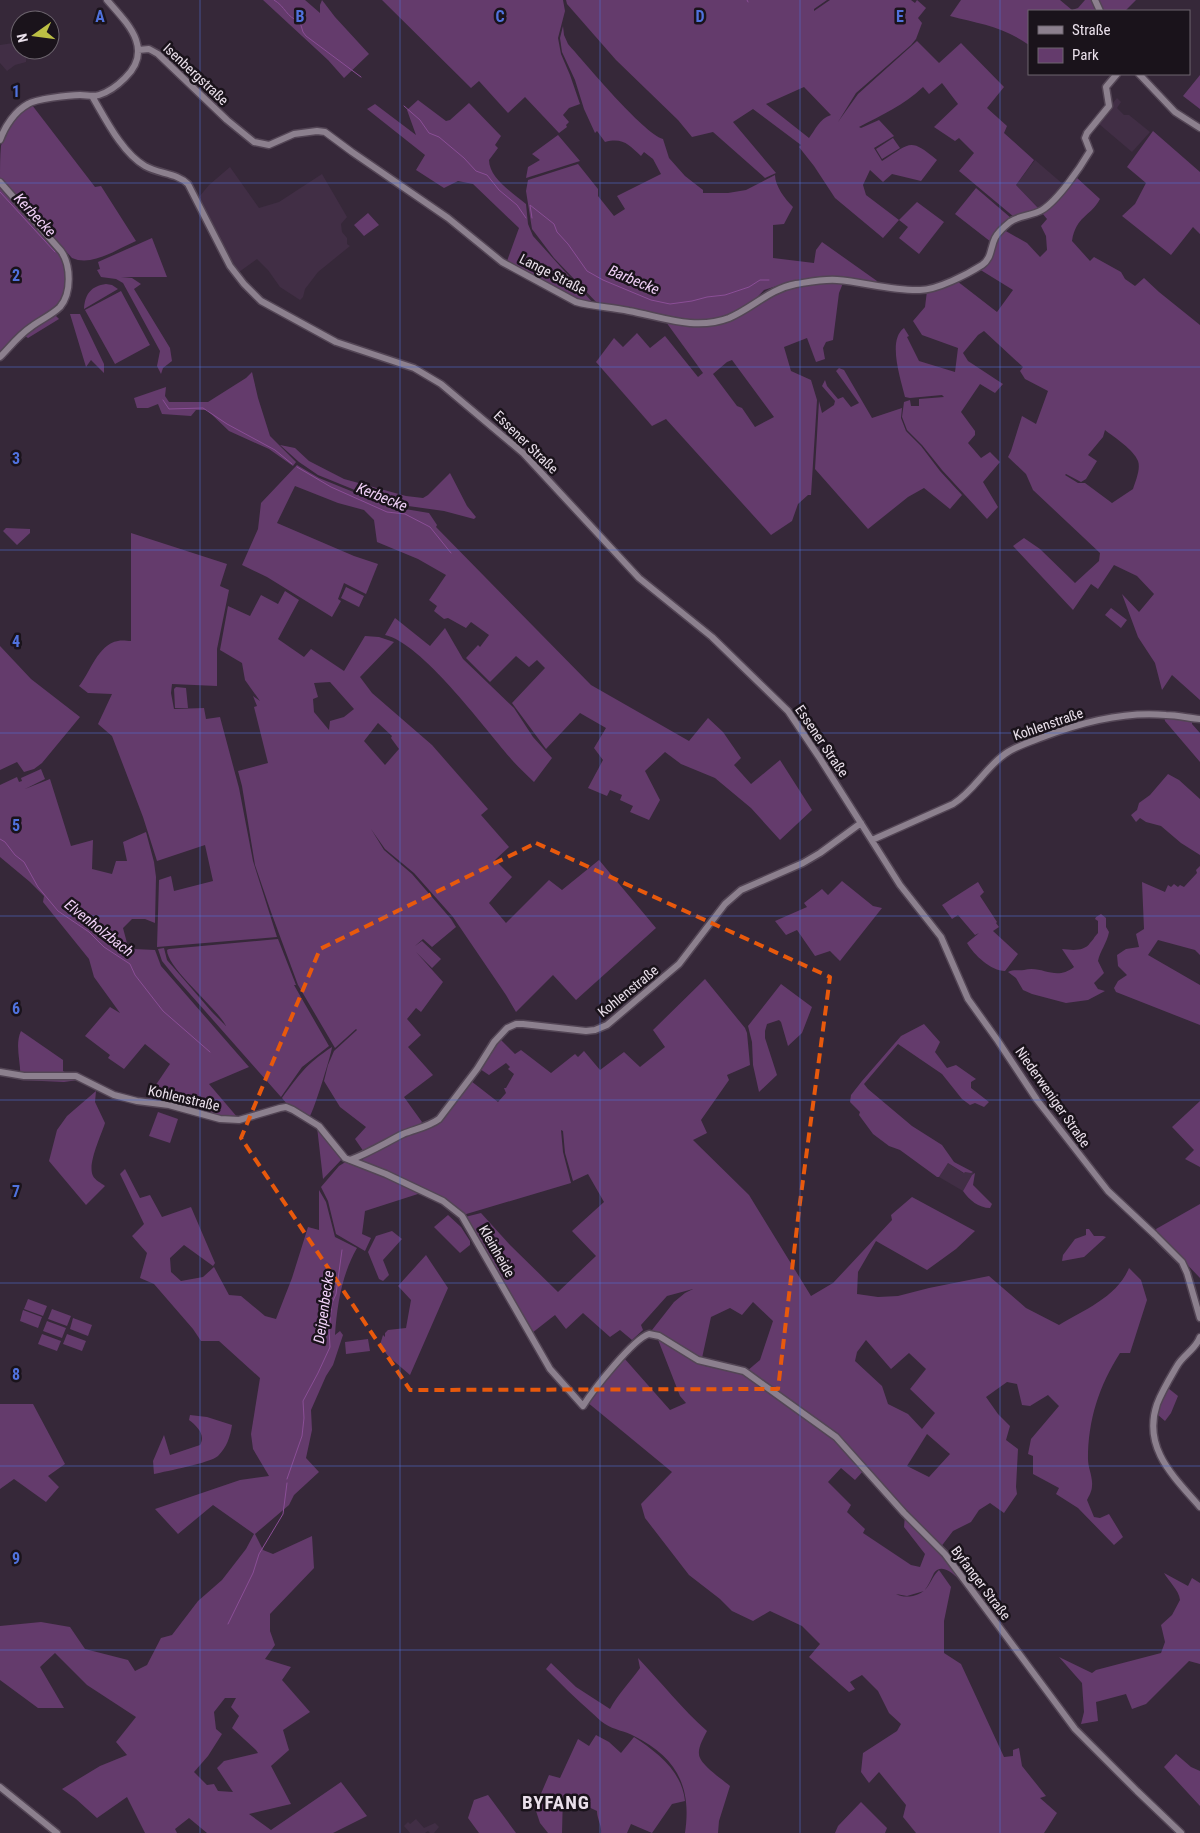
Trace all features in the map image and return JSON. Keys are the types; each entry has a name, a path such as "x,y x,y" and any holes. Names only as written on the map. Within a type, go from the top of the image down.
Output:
{"street":[{"path":"0,140 10,121 28,103 72,96 99,95 125,79 135,64 138,50 136,38 133,31 107,0"},
{"name":"Isenbergstraße","path":"138,50 148,49 158,54 249,140 257,144"},
{"name":"Lange Straße","path":"257,144 272,144 294,134 325,132 448,218 502,262 576,302 589,306 630,311 686,324 705,324 747,310 769,293 781,288 812,282 837,280 920,290 958,279 986,263 997,236 1009,222 1041,210 1054,200 1085,158 1090,150 1085,140 1086,135 1109,106 1106,87 1116,75"},
{"path":"1140,75 1175,112 1200,128"},
{"name":"Essener Straße","path":"92,96 132,156 148,168 177,177 188,184 230,266 261,301 336,342 414,368 441,384 523,453 639,578 712,637 788,711 896,879"},
{"path":"0,182 61,251 66,260 68,272 66,293 61,305 24,332 0,357"},
{"name":"Kohlenstraße","path":"872,840 953,804 968,792 1002,756 1042,737 1070,727 1120,716 1166,714 1200,719"},
{"name":"Kohlenstraße","path":"0,1072 24,1076 76,1076 114,1095 137,1101 169,1105 220,1120 239,1120 280,1108 290,1108 319,1126 348,1159 367,1154 404,1134 439,1119 477,1069 497,1038 510,1026 523,1024 590,1030 607,1025 680,964 732,896 741,890 808,860 861,823"},
{"name":"Niederweniger Straße","path":"896,879 941,937 968,999 1067,1140 1108,1191 1182,1262 1200,1318"},
{"name":"Kleinheide","path":"348,1159 386,1174 443,1201 462,1216 550,1369 583,1406"},
{"name":"Byfanger Straße","path":"583,1406 594,1389 639,1339 649,1334 659,1336 698,1360 744,1371 828,1430 904,1514 946,1554 1075,1729 1181,1833"},
{"path":"1200,1336 1197,1344 1179,1363 1162,1393 1156,1409 1154,1426 1156,1444 1162,1460 1172,1475 1200,1507"},
{"path":"0,1787 57,1833"}],"highlighted area":[{"path":"536,843 830,977 799,1210 778,1389 410,1390 241,1138 320,949"}],"shaded area":[{"path":"10,44 10,60 26,60 26,62 15,65 7,71 0,63 0,45"},
{"path":"1117,98 1121,102 1117,108 1124,115 1129,115 1150,132 1132,152 1099,124 1110,111 1112,104"},
{"path":"1035,160 1064,185 1051,200 1039,209 1016,185"},
{"path":"230,167 259,208 279,202 322,174 347,217 341,224 342,232 347,238 347,244 350,246 318,272 305,289 300,300 280,287 268,270 257,259 239,272 228,255 199,197 209,185"},
{"path":"948,1163 963,1173 965,1171 975,1173 963,1191 939,1177"},
{"path":"416,1819 424,1828 435,1823 439,1827 434,1833 428,1831 425,1833 410,1833 404,1826"}],"green space":[{"path":"263,0 305,0 320,13 322,0 369,54 344,78 328,60"},
{"path":"382,0 563,0 565,11 558,38 561,54 580,104 569,108 563,115 569,122 566,125 567,127 559,133 525,97 508,113 479,81 471,88"},
{"path":"566,0 827,0 814,9 814,11 830,0 911,0 915,3 917,0 926,8 918,18 922,23 916,39 856,93 838,122 858,94 917,41 939,63 961,43 1004,87 987,108 1007,126 1004,133 1034,160 1016,185 1039,209 1014,217 959,171 974,153 959,138 955,141 934,127 958,104 942,83 929,94 923,87 884,114 859,127 861,128 879,120 894,136 874,148 882,161 910,145 921,148 937,160 921,181 892,174 883,182 870,170 863,185 866,195 899,220 883,238 835,198 799,147 801,145 753,109 733,122 776,173 765,178 713,132 692,137 678,120 616,60 567,4","holes":["804,87 831,115 821,122 809,138 766,104"]},
{"path":"961,0 1060,0 1072,10 1028,10 1028,44 1000,30 950,16"},
{"path":"1085,0 1094,0 1098,10 1072,10 1078,8"},
{"path":"1098,0 1136,0 1126,10 1103,10"},
{"path":"563,26 568,44 600,81 642,124 663,139 669,158 685,176 703,190 703,193 728,193 746,190 775,175 779,188 793,207 784,224 773,225 773,258 814,263 816,250 822,242 877,281 875,283 799,281 786,283 764,290 747,308 710,321 688,321 599,305 554,258 532,229 526,191 528,180 578,164 598,189 598,196 614,216 625,209 617,196 661,174 653,159 644,152 641,156 633,148 621,141 605,142 597,131 595,133 562,52 560,38"},
{"path":"1200,75 1200,109 1183,96"},
{"path":"418,100 446,121 450,120 469,103 501,136 495,145 498,148 489,160 493,173 503,185 526,204 528,224 533,236 594,304 575,299 507,261 519,228 473,184 458,181 444,188 416,170 425,155 367,109 375,104 416,135 407,110"},
{"path":"32,105 95,187 101,186 136,241 96,259 80,260 72,258 0,179 1,146 5,134 17,117"},
{"path":"1153,131 1200,172 1200,234 1193,227 1171,255 1122,216 1135,204 1146,183 1127,167"},
{"path":"558,135 580,161 526,178 528,167 540,160 532,154"},
{"path":"893,138 900,148 882,159 876,149"},
{"path":"1076,177 1100,199 1080,221 1072,241 1090,261 1094,257 1121,272 1125,279 1135,286 1144,278 1200,325 1200,700 1172,675 1162,690 1155,663 1138,637 1122,594 1139,612 1154,594 1137,576 1114,565 1098,589 1091,584 1073,610 1013,546 1024,538 1040,549 1075,583 1099,561 1100,553 1033,490 1026,474 1008,457 1022,416 1036,424 1048,391 1025,379 1020,371 1023,367 984,331 978,335 963,353 968,361 1003,384 995,393 980,384 961,412 975,431 975,435 968,443 981,458 990,452 1000,462 983,482 998,507 987,519 907,430 902,417 904,402 910,400 911,406 919,406 919,399 944,397 942,395 905,397 898,371 896,351 896,341 904,328 919,361 955,372 958,348 922,335 913,321 925,307 927,291 957,281 997,312 1013,290 979,269 1004,230 1027,243 1040,257 1047,250 1046,236 1041,226 1047,219 1042,213","holes":["1105,430 1132,452 1139,464 1133,489 1112,503 1085,483 1078,483 1065,475 1081,482 1086,479 1097,461 1088,455 1103,437"]},
{"path":"0,185 61,254 66,277 60,299 51,311 59,319 28,338 20,333 0,356"},
{"path":"976,188 1011,218 991,242 955,214"},
{"path":"917,202 944,222 919,254 899,238 908,227 899,220"},
{"path":"368,213 379,225 364,236 354,225"},
{"path":"152,238 167,277 121,277 132,278 141,284 134,289 170,348 172,361 163,368 161,374 157,366 160,351 123,283 116,279 101,277 97,270 100,269 98,262"},
{"path":"811,283 843,283 839,293 833,340 826,342 823,348 825,359 816,362 807,338 784,347 791,371 811,380 817,400 811,495 808,495 798,504 792,521 771,535 666,419 652,426 596,362 614,338 623,347 637,333 650,348 665,336 698,377 703,373 666,322 695,326 711,324 770,294","holes":["732,360 774,417 755,427 742,408 737,406 713,374"]},
{"path":"106,284 118,289 84,309 87,295 96,287"},
{"path":"121,291 150,345 115,364 85,310"},
{"path":"70,314 80,314 104,364 104,373 91,360 86,367"},
{"path":"839,368 844,370 872,418 902,408 901,418 906,431 962,495 950,509 924,488 908,497 868,529 815,469 819,401 822,413 834,405 835,401 822,386 825,380 827,386 838,399 843,397 851,407 859,403 836,371"},
{"path":"252,372 270,436 296,462 293,466 269,449 229,431 207,410 196,410 191,416 162,414 158,404 148,408 137,408 134,398 166,387 165,396 169,402 208,402 246,378"},
{"path":"280,445 295,448 309,461 344,479 406,496 423,498 450,473 467,506 476,517 474,519 444,511 401,505 377,499 318,475 299,462"},
{"path":"297,465 319,478 373,500 399,508 429,513 437,525 436,527 591,685 689,741 708,718 723,732 741,758 734,765 751,784 780,760 812,810 780,840 751,808 715,778 681,764 665,752 645,771 660,800 649,820 630,812 633,806 620,800 622,795 610,790 607,796 588,788 603,760 594,748 606,728 580,713 546,749 512,703 545,668 537,660 529,667 516,656 490,682 466,658 478,645 480,647 489,635 471,622 466,628 448,618 444,619 434,611 437,606 429,600 446,575 418,559 377,542 374,520 364,510 338,503 295,486 277,523 354,556 378,564 366,594 344,583 338,599 341,601 332,617 267,577 242,565 258,529 261,503"},
{"path":"6,528 30,529 30,533 17,545 3,531"},
{"path":"131,533 227,564 220,586 229,590 217,649 217,686 172,684 171,693 174,709 204,708 206,719 220,717 239,788 253,861 277,937 157,947 159,880 171,876 174,891 213,881 205,845 157,861 143,817 112,736 98,724 112,694 88,693 79,686 105,647 118,641 131,641"},
{"path":"346,587 364,596 359,607 341,598"},
{"path":"285,591 299,600 278,639 304,657 311,649 344,671 365,636 379,637 394,642 360,677 372,693 432,745 488,809 481,815 509,847 495,860 512,877 489,903 506,923 549,880 562,890 599,860 656,928 576,1000 553,975 516,1012 453,917 414,873 385,849 371,829 384,850 412,874 456,927 432,947 423,939 415,946 422,941 441,959 432,968 416,952 443,982 421,1012 416,1008 407,1019 421,1035 408,1047 433,1075 404,1097 422,1122 419,1126 364,1152 355,1139 366,1127 340,1107 324,1081 334,1051 357,1030 335,1048 298,985 255,865 238,771 268,763 254,707 257,706 253,696 260,701 245,680 242,663 220,650 228,606 250,616 261,595 278,604","holes":["330,682 354,709 344,717 330,721 329,730 314,712 313,699 318,697 314,683","378,723 392,736 391,738 399,749 385,765 364,741"]},
{"path":"1111,608 1127,620 1121,628 1105,615"},
{"path":"395,618 430,646 445,628 463,659 514,708 533,737 552,758 534,782 512,760 435,670 400,641 385,635"},
{"path":"0,646 31,679 80,717 42,763 34,769 24,772 17,762 0,770"},
{"path":"176,687 186,688 188,708 175,708 174,689"},
{"path":"1164,716 1192,719 1192,724 1200,733 1200,762 1165,721"},
{"path":"41,769 45,779 25,789 50,779 71,846 93,840 92,869 112,874 116,861 127,861 123,842 146,832 156,877 155,923 145,919 132,919 123,928 127,943 134,949 155,950 161,966 249,1067 209,1084 238,1118 228,1118 147,1098 170,1064 145,1044 124,1069 108,1058 110,1055 85,1036 110,1007 120,1013 94,977 89,959 43,902 44,896 0,857 0,785 17,777 19,782 22,781 21,778"},
{"path":"1168,774 1179,780 1200,799 1200,855 1181,843 1161,826 1146,822 1140,818 1136,822 1131,815 1137,810 1139,803 1150,795"},
{"path":"1200,866 1200,955 1195,950 1158,940 1148,955 1200,985 1200,1025 1116,992 1114,988 1118,981 1127,975 1118,966 1117,955 1126,949 1139,947 1136,934 1144,929 1142,882 1165,892 1168,885 1171,887 1174,884 1178,887 1180,885 1184,887 1197,873 1196,870"},
{"path":"842,881 873,906 882,908 840,961 830,951 815,956 797,930 786,935 775,921 807,907 804,903 822,889 828,895"},
{"path":"978,882 984,892 980,896 999,927 993,931 1018,954 1005,971 989,965 974,952 967,943 979,933 975,935 958,915 952,919 942,905"},
{"path":"1101,914 1106,918 1106,927 1109,932 1098,961 1104,973 1094,983 1098,989 1105,991 1088,1000 1066,1003 1023,990 1016,978 1008,972 1031,969 1061,973 1074,967 1062,949 1077,950 1087,946 1098,933 1098,921 1095,919"},
{"path":"278,939 296,985 294,985 329,1046 302,1067 281,1097 175,977 162,961 158,949 164,948 167,960 226,1026 175,967 169,958 167,950"},
{"path":"705,979 745,1028 750,1065 727,1075 729,1080 701,1120 707,1133 693,1140 749,1195 811,1296 833,1283 892,1220 891,1215 912,1197 975,1231 956,1249 927,1270 876,1241 858,1272 857,1294 878,1297 898,1296 989,1276 1026,1308 1059,1325 1108,1295 1124,1278 1129,1268 1141,1280 1147,1300 1130,1353 1120,1353 1106,1378 1096,1404 1089,1445 1088,1462 1092,1490 1087,1500 1094,1517 1100,1518 1109,1514 1123,1537 1114,1545 1078,1508 1056,1494 1059,1488 1033,1474 1033,1456 1028,1454 1031,1439 1059,1406 1048,1395 1030,1406 1022,1405 1017,1384 1007,1382 986,1397 998,1414 1010,1426 1006,1440 1018,1449 1017,1494 1004,1513 990,1503 979,1510 971,1522 953,1531 940,1548 969,1590 953,1574 943,1569 938,1569 934,1573 925,1589 929,1585 935,1574 939,1570 951,1587 944,1621 944,1653 961,1664 1004,1757 1013,1756 1013,1750 1019,1748 1022,1766 1046,1796 1040,1798 1057,1813 1044,1833 916,1833 903,1817 906,1805 879,1772 869,1783 861,1772 863,1753 897,1731 901,1724 889,1713 878,1691 862,1675 850,1682 855,1689 849,1692 809,1657 820,1644 802,1626 770,1611 753,1621 732,1611 689,1575 645,1518 641,1504 672,1472 587,1402 624,1358 670,1410 686,1403 680,1396 657,1337 685,1356 705,1366 741,1373 763,1388 747,1371 760,1360 773,1321 753,1302 742,1315 730,1308 711,1317 702,1358 652,1330 674,1302 693,1289 667,1296 641,1325 643,1330 632,1340 620,1330 610,1337 583,1313 566,1329 555,1315 532,1333 465,1217 481,1213 510,1245 558,1292 596,1256 572,1231 604,1202 588,1174 573,1181 565,1153 563,1131 561,1130 563,1152 571,1183 463,1215 449,1204 362,1161 363,1158 410,1134 433,1126 444,1117 471,1081 498,1102 506,1093 504,1088 506,1088 514,1074 508,1069 510,1067 506,1063 489,1075 480,1069 498,1037 515,1054 521,1050 551,1073 575,1054 578,1057 584,1051 600,1070 624,1052 640,1067 665,1047 653,1030","holes":["866,1340 891,1369 909,1353 926,1369 910,1389 935,1413 922,1429 908,1414 888,1404 882,1386 855,1361 857,1352","927,1434 950,1454 929,1477 907,1466","841,1468 855,1480 864,1470 905,1515 904,1527 925,1554 920,1567 911,1565 863,1533 865,1529 847,1512 851,1505 828,1482","923,1591 913,1596 907,1596"]},
{"path":"781,984 812,1007 802,1033 788,1046 781,1022 779,1020 767,1024 765,1038 777,1075 759,1092 748,1026"},
{"path":"924,1024 940,1042 935,1052 947,1068 956,1065 976,1079 971,1082 971,1088 989,1102 984,1107 975,1103 970,1105 962,1099 942,1074 898,1044 864,1084 912,1126 942,1145 954,1162 973,1172 971,1173 964,1173 948,1163 939,1177 937,1177 900,1150 889,1146 873,1134 859,1115 860,1112 850,1102 851,1095 901,1036"},
{"path":"21,1031 63,1060 63,1071 78,1080 64,1082 20,1080 18,1043"},
{"path":"332,1047 310,1116 287,1104 282,1098 298,1076"},
{"path":"96,1091 95,1102 105,1123 93,1157 92,1171 93,1176 105,1186 86,1205 49,1161 57,1130 67,1116"},
{"path":"1200,1101 1200,1167 1185,1159 1194,1150 1172,1127"},
{"path":"158,1112 178,1119 170,1143 149,1136"},
{"path":"317,1127 342,1159 323,1179"},
{"path":"347,1161 386,1176 421,1193 365,1211 362,1234 371,1238 365,1251 336,1234 328,1201 321,1187 339,1166"},
{"path":"125,1169 140,1198 150,1195 162,1217 191,1207 215,1263 213,1266 184,1245 170,1258 171,1272 181,1281 203,1277 214,1267 229,1295 241,1296 265,1316 276,1319 292,1278 308,1227 319,1230 319,1190 326,1202 335,1237 357,1248 344,1279 337,1312 335,1335 340,1331 343,1335 333,1365 311,1410 312,1430 306,1458 319,1472 294,1495 289,1505 255,1534 263,1550 273,1554 312,1536 314,1568 270,1614 270,1631 275,1645 265,1659 291,1667 282,1680 310,1712 283,1730 289,1750 271,1766 291,1804 249,1814 271,1830 341,1782 367,1816 333,1833 207,1833 189,1818 175,1829 177,1833 145,1833 127,1797 97,1818 62,1789 100,1766 127,1755 116,1742 136,1717 87,1685 55,1653 40,1667 64,1708 38,1708 0,1680 0,1626 41,1622 70,1627 85,1649 128,1660 135,1671 147,1665 161,1638 172,1635 198,1601 222,1580 246,1549 254,1534 213,1505 178,1534 155,1509 240,1480 269,1476 253,1449 251,1434 260,1378 219,1341 201,1341 154,1284 140,1278 147,1253 132,1236 144,1224 120,1174","holes":["225,1698 236,1698 231,1707 239,1716 232,1728 258,1753 224,1761 217,1768 233,1792 218,1791 214,1784 207,1785 194,1772 208,1756 222,1734 216,1729 214,1712"]},
{"path":"975,1173 973,1185 992,1204 990,1208 982,1207 975,1203 963,1191"},
{"path":"1200,1204 1200,1278 1157,1233 1156,1229"},
{"path":"448,1215 461,1227 470,1241 470,1245 460,1253 434,1227"},
{"path":"1086,1229 1089,1229 1094,1236 1106,1237 1084,1257 1062,1261 1063,1255 1075,1239 1086,1235"},
{"path":"392,1231 402,1239 383,1260 389,1275 383,1281 379,1279 368,1252 376,1236"},
{"path":"426,1255 448,1288 410,1375 388,1356 380,1345 383,1335 385,1337 385,1333 388,1330 406,1328 411,1300 398,1286"},
{"path":"28,1299 47,1306 43,1316 24,1309"},
{"path":"52,1309 71,1316 67,1326 48,1319"},
{"path":"23,1310 42,1317 38,1328 20,1321"},
{"path":"73,1318 92,1325 88,1336 70,1329"},
{"path":"47,1321 66,1328 62,1338 43,1331"},
{"path":"42,1334 61,1341 57,1351 38,1344"},
{"path":"67,1334 86,1341 82,1351 63,1344"},
{"path":"368,1339 370,1351 346,1354 345,1342"},
{"path":"1168,1388 1178,1396 1171,1413 1165,1421 1158,1415 1158,1411"},
{"path":"0,1404 33,1404 65,1464 48,1476 59,1487 46,1502 14,1479 0,1489"},
{"path":"190,1415 207,1417 232,1425 224,1449 213,1459 154,1474 153,1461 164,1435 170,1455 200,1445 202,1441 201,1434 198,1428 189,1420"},
{"path":"1164,1573 1188,1586 1192,1578 1200,1583 1200,1664 1189,1661 1146,1704 1132,1709 1126,1694 1096,1702 1098,1721 1081,1724 1084,1712 1082,1683 1059,1657 1092,1673 1096,1670 1161,1653 1165,1642 1161,1625 1172,1615 1180,1600 1176,1589"},
{"path":"638,1658 680,1705 707,1731 699,1748 700,1758 707,1767 730,1786 719,1821 718,1833 685,1833 687,1816 683,1787 678,1775 661,1753 631,1734 603,1723 546,1669 551,1663 576,1687 610,1709 640,1668"},
{"path":"596,1735 609,1742 621,1753 634,1737 667,1763 679,1780 685,1801 672,1804 652,1833 631,1824 627,1833 601,1833 597,1811 563,1795 562,1833 548,1833 540,1823 534,1805 549,1775 560,1778 578,1739 589,1746"},
{"path":"1176,1754 1191,1767 1200,1771 1200,1806 1164,1767"},
{"path":"488,1795 516,1833 479,1833 468,1818 474,1800"},
{"path":"861,1802 887,1828 885,1833 835,1833 838,1826"}],"waterway":[{"name":"Barbecke","path":"274,0 291,17 300,22 306,36 361,77"},
{"name":"Barbecke","path":"404,106 420,120 429,133 439,137 476,171 487,175 499,190 517,205 526,218"},
{"name":"Kerbecke","path":"0,192 55,252"},
{"name":"Barbecke","path":"532,218 530,205 554,224 557,232 587,271 603,280 651,300 670,304 692,301 725,295 749,287 760,280 769,280"},
{"name":"Kerbecke","path":"163,400 169,409 203,408 227,424 275,450 292,464"},
{"name":"Kerbecke","path":"297,467 331,487 387,512 405,514 430,527 451,553"},
{"name":"Elvenholzbach","path":"0,839 24,862 38,887 58,911 89,932 104,947 130,964 135,975 163,1011 210,1052"},
{"name":"Deipenbecke","path":"287,1479 302,1436 303,1401 330,1347 329,1329 332,1303 336,1294 342,1250"},
{"name":"Deipenbecke","path":"228,1624 253,1573 259,1554 283,1514 287,1483"}],"district":[{"name":"BYFANG","path":"556,1802"}]}
